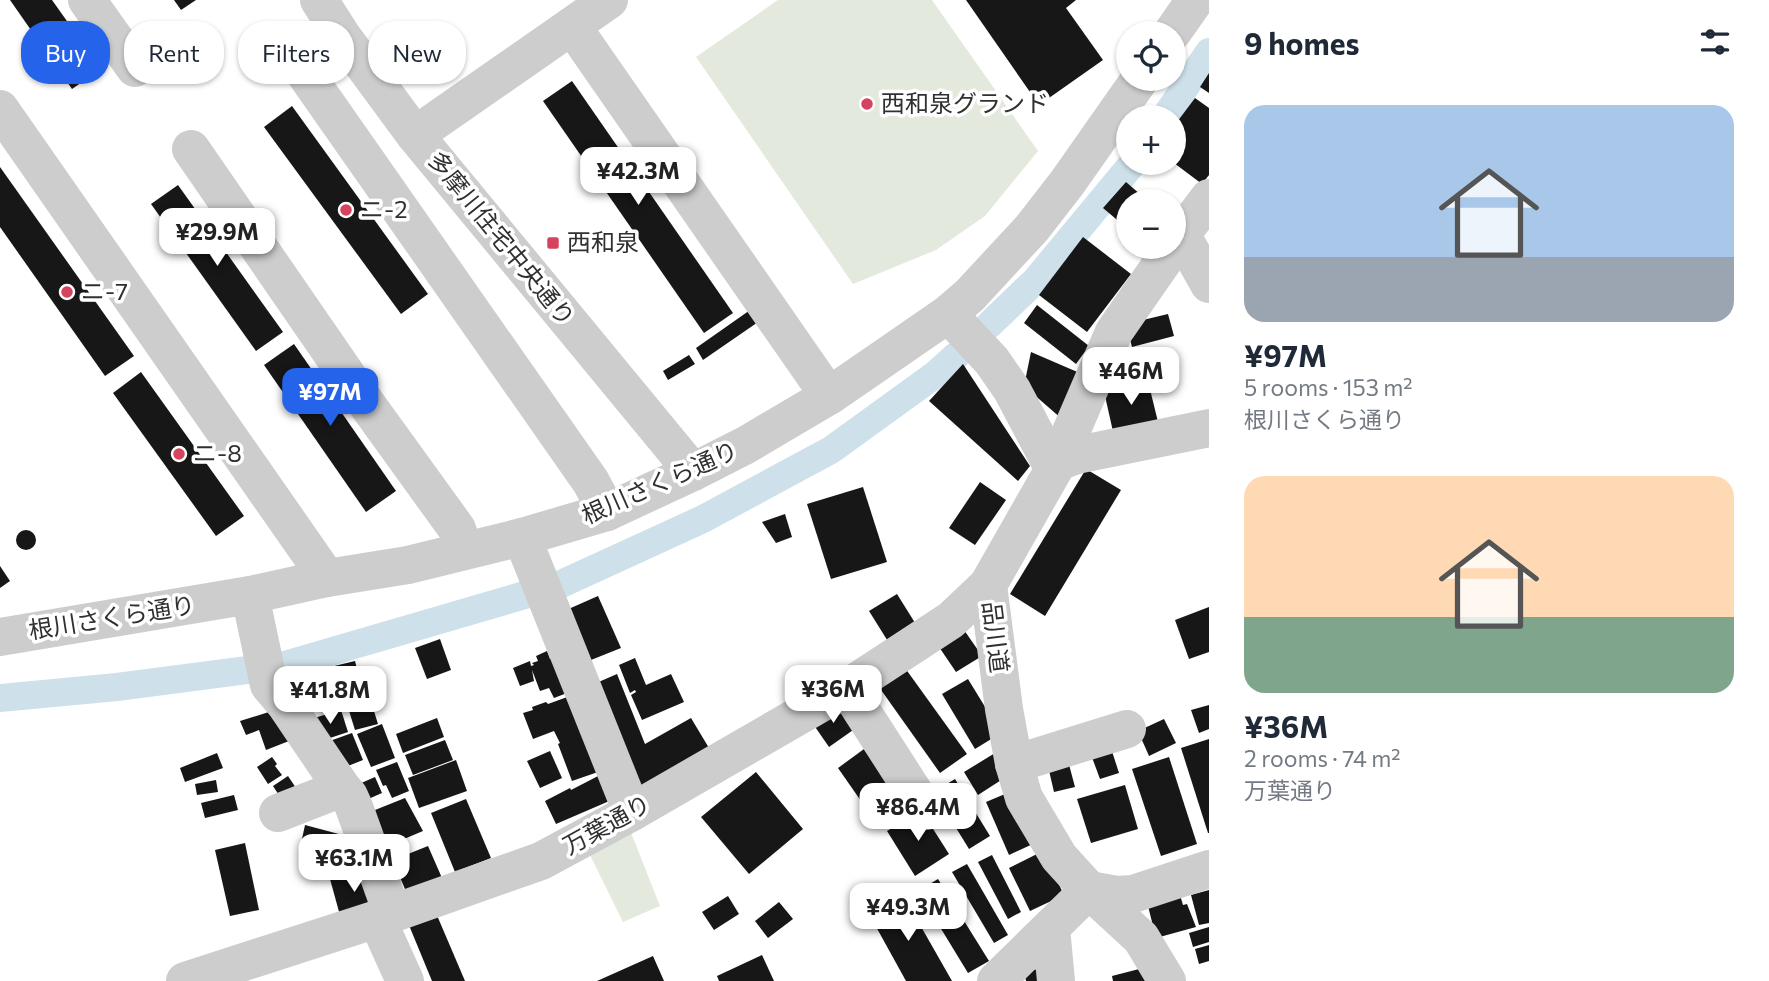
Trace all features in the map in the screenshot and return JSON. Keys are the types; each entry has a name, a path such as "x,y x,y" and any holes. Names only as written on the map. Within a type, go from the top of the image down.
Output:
{"street":[{"path":"87,0 124,52"},
{"name":"多摩川住宅中央通り","path":"318,0 415,135 693,472"},
{"path":"1180,21 1195,0"},
{"path":"415,135 593,8 829,396"},
{"path":"312,84 591,482 607,512"},
{"name":"根川さくら通り","path":"0,637 250,595 327,578 408,565 464,551 528,553 746,445 829,396 948,314 996,269 1032,228 1132,91"},
{"path":"0,108 327,578"},
{"path":"191,149 366,403 457,529 464,551"},
{"name":"品川道","path":"1186,229 1209,198"},
{"path":"1186,255 1209,284"},
{"name":"品川道","path":"1164,259 1114,332 1058,462 988,585 1004,709 1014,764 1024,797 1059,857 1089,890 1141,938 1167,981"},
{"path":"948,314 992,361 1012,390 1048,458 1058,462 1077,455 1209,428"},
{"path":"528,553 632,812"},
{"name":"万葉通り","path":"185,981 385,916 541,861 632,812 847,688 951,620 988,585"},
{"path":"250,595 265,669 354,807 405,981"},
{"path":"847,688 926,811"},
{"path":"1014,764 1127,729"},
{"path":"278,813 342,788"},
{"path":"996,981 1089,890 1116,895 1133,894 1209,869"},
{"path":"1051,928 1056,981"}],"shaded area":[{"name":"西和泉グランド","path":"778,0 932,0 1038,151 985,216 936,250 853,284 696,57"},
{"path":"630,830 660,906 623,922 589,853"}],"building":[{"path":"10,0 52,0 67,21 25,21"},
{"path":"174,0 196,0 181,10"},
{"path":"966,0 1076,0 1066,8 1103,60 1039,105"},
{"path":"1209,73 1209,93 1200,87"},
{"path":"572,81 733,313 704,333 543,101"},
{"path":"1195,98 1209,108 1209,175 1202,184 1186,172 1186,110"},
{"name":"ニ-2","path":"292,106 428,294 401,314 264,127"},
{"name":"ニ-7","path":"0,167 134,356 105,376 0,227"},
{"path":"1126,182 1134,189 1120,189"},
{"path":"178,185 283,332 256,351 151,204"},
{"path":"1116,193 1116,219 1103,208"},
{"path":"1083,237 1131,274 1087,332 1039,295"},
{"path":"1037,305 1089,346 1076,364 1024,323"},
{"path":"753,308 761,320 703,360 696,348"},
{"path":"1168,314 1174,336 1132,347 1126,324"},
{"path":"294,344 396,491 366,512 264,365"},
{"path":"1031,352 1082,374 1062,419 1024,386"},
{"path":"689,355 695,364 668,380 663,371"},
{"path":"963,364 1030,466 1018,481 929,401"},
{"name":"ニ-8","path":"141,372 244,516 216,536 113,393"},
{"path":"1147,377 1159,426 1114,436 1103,387"},
{"path":"1086,469 1121,490 1045,616 1010,594"},
{"path":"980,482 1006,500 975,545 949,528"},
{"path":"863,487 887,562 831,579 807,504"},
{"path":"785,514 792,537 776,543 762,522"},
{"path":"22,530 30,530 36,540 30,550 22,550 16,544 16,536"},
{"path":"0,566 10,581 0,588"},
{"path":"897,594 917,626 889,643 869,611"},
{"path":"598,596 621,648 586,662 564,611"},
{"path":"1209,607 1209,652 1189,659 1175,620"},
{"path":"962,627 982,656 956,672 937,644"},
{"path":"440,639 451,670 427,679 415,648"},
{"path":"547,651 550,659 557,656 575,690 554,698 549,688 540,691 532,670 534,681 520,686 513,668 530,661 531,666 534,665 532,663 538,661 536,656"},
{"path":"635,658 646,685 671,674 684,702 642,720 631,695 636,692 635,690 630,693 619,665"},
{"path":"355,661 366,691 337,698 330,667"},
{"path":"900,661 967,754 940,773 874,680"},
{"path":"320,669 322,677 326,676 330,694 297,701 291,677"},
{"path":"617,674 645,744 691,718 712,753 640,794 594,684"},
{"path":"968,679 1001,733 975,749 942,694"},
{"path":"369,695 378,724 355,730 346,701"},
{"path":"570,696 598,772 572,781 554,731 533,739 523,713 533,710 532,707"},
{"path":"837,702 856,728 829,747 811,721"},
{"path":"1209,705 1209,729 1199,733 1191,710"},
{"path":"341,710 348,732 318,742 314,718"},
{"path":"272,711 289,741 266,750 259,730 246,735 240,721"},
{"path":"437,718 444,737 403,753 396,734"},
{"path":"1164,719 1176,743 1149,756 1138,731"},
{"path":"382,724 395,758 371,767 357,734"},
{"path":"352,733 363,760 348,766 327,742"},
{"path":"1209,739 1209,833 1208,833 1181,748"},
{"path":"445,740 453,760 413,775 405,755"},
{"path":"1110,745 1119,773 1100,779 1090,752"},
{"path":"864,749 904,806 877,824 838,768"},
{"path":"550,751 562,778 540,788 527,761"},
{"path":"217,753 223,768 185,782 180,768"},
{"path":"995,753 1009,775 978,795 964,772"},
{"path":"272,757 282,775 268,784 257,767"},
{"path":"1067,757 1075,787 1054,792 1047,762"},
{"path":"1169,757 1197,844 1161,856 1132,769"},
{"path":"456,760 467,791 419,808 408,778"},
{"path":"397,762 409,791 392,798 376,770"},
{"path":"756,772 803,829 749,874 701,817"},
{"path":"602,774 614,799 556,824 545,801"},
{"path":"288,776 296,788 284,803 273,786"},
{"path":"375,777 382,793 366,800 359,784"},
{"path":"955,779 990,836 969,849 934,792"},
{"path":"216,780 218,792 197,795 195,784"},
{"path":"1125,785 1138,829 1091,843 1077,799"},
{"path":"1012,791 1035,843 1009,855 986,802"},
{"path":"234,795 238,810 205,818 201,803"},
{"path":"405,798 423,831 385,847 370,812"},
{"path":"466,799 491,858 455,872 431,813"},
{"path":"921,810 949,854 915,876 887,831"},
{"path":"305,825 350,837 344,864 299,853"},
{"path":"245,843 259,910 230,916 215,850"},
{"path":"428,846 442,878 409,899 393,860"},
{"path":"1043,851 1064,895 1030,911 1009,868"},
{"path":"992,855 1021,912 1008,919 978,862"},
{"path":"967,864 1008,935 994,943 952,872"},
{"path":"367,869 378,909 341,919 330,879"},
{"path":"938,879 989,961 968,973 918,891"},
{"path":"1209,890 1209,923 1199,925 1191,895"},
{"path":"903,895 952,981 906,981 869,914"},
{"path":"1180,895 1183,905 1187,904 1196,927 1156,938 1148,906"},
{"path":"728,896 739,914 714,930 702,912"},
{"path":"779,902 793,919 768,938 755,921"},
{"path":"433,906 465,981 432,981 406,918"},
{"path":"1209,927 1209,942 1193,947 1189,933"},
{"path":"1209,945 1209,961 1199,964 1195,949"},
{"path":"762,955 774,981 719,981 717,976"},
{"path":"653,956 664,981 597,981"},
{"path":"1143,968 1146,981 1113,981 1112,976"},
{"path":"1046,969 1047,981 1026,981 1024,970"}],"waterway":[{"path":"1173,105 1209,52"},
{"path":"989,325 1036,280 1123,175"},
{"path":"0,698 117,687 285,665 559,585 703,519 831,450 936,374 956,356"}],"place":[{"name":"西和泉グランド","path":"867,104"},
{"name":"ニ-2","path":"346,210"},
{"name":"西和泉","path":"553,243"},
{"name":"ニ-7","path":"67,292"},
{"name":"ニ-8","path":"179,454"}]}
